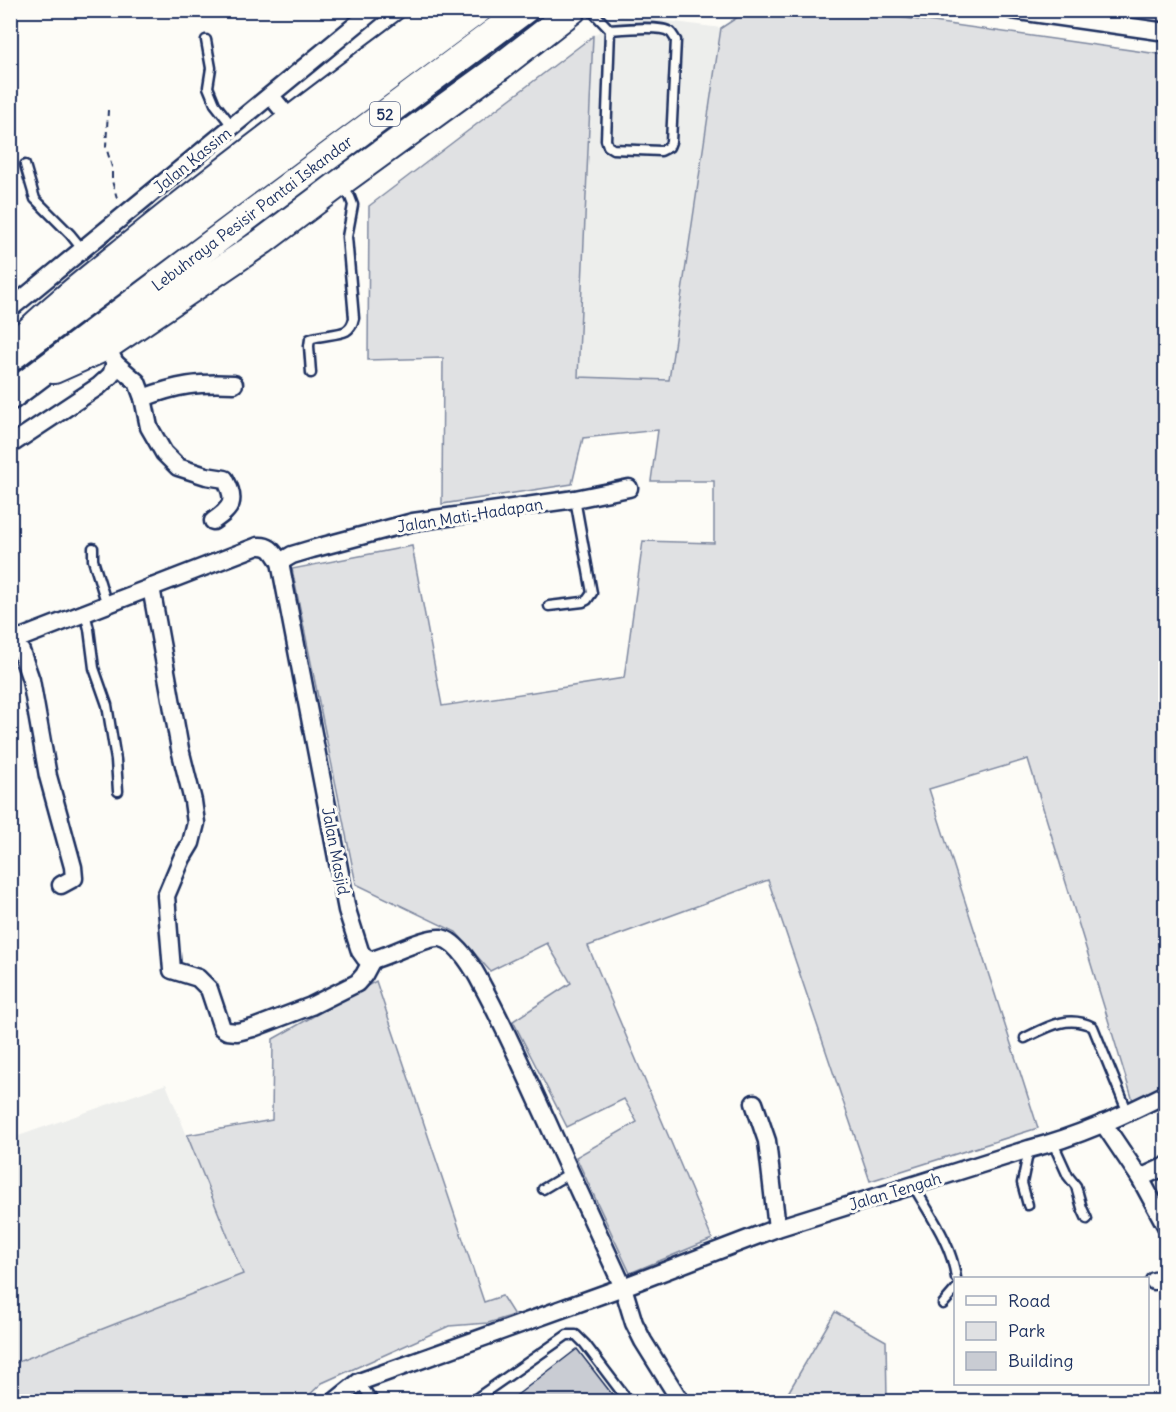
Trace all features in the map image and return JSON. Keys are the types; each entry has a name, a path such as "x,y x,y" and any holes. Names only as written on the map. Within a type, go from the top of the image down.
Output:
{"highway":[{"name":"Lebuhraya Pesisir Pantai Iskandar","path":"10,358 478,10"},
{"name":"Lebuhraya Pesisir Pantai Iskandar","path":"20,389 524,10"}],"main road":[{"path":"10,348 41,317 160,221 290,119 436,10"},
{"path":"20,389 111,355 340,183 501,66 586,11"}],"street":[{"path":"349,10 353,27"},
{"name":"Jalan Kassim","path":"10,309 374,10"},
{"path":"1012,10 1166,32"},
{"path":"272,96 290,119"},
{"path":"111,355 137,382 149,427 164,453 178,467 225,479 231,490 232,501 226,513 213,521"},
{"path":"10,445 99,386 111,375 111,355"},
{"path":"143,398 188,384 234,384"},
{"name":"Jalan Mati-Hadapan","path":"279,562 312,549 413,522 575,499 629,488"},
{"path":"61,885 74,878 73,867 48,776 31,680 21,651 10,642 258,546 265,545 279,562"},
{"name":"Jalan Masjid","path":"279,562 347,910 360,951 364,958 372,960"},
{"path":"152,587 180,748 196,823 191,843 166,896 172,970 198,978 209,989 222,1028 226,1031 237,1032 311,1006 357,983 372,960 430,939 441,938 458,948 482,985 528,1079 623,1287 634,1323 681,1401"},
{"name":"Jalan Tengah","path":"341,1399 359,1382 623,1287 777,1228 1053,1143 1128,1113 1166,1094"},
{"path":"754,1103 767,1141 777,1228"},
{"path":"1104,1123 1140,1178 1166,1226"},
{"path":"1140,1178 1166,1166"}],"lane":[{"path":"586,11 610,30 661,29 670,32 676,40 671,142 669,147 661,151 613,149 608,146 606,140 610,30"},
{"path":"206,40 211,68 207,87 215,104 233,127"},
{"path":"25,165 35,199 84,250"},
{"path":"311,373 310,339 347,331 353,324 354,318 346,237 353,205 340,183"},
{"path":"549,606 583,602 592,593 575,499"},
{"path":"93,548 93,560 107,605"},
{"path":"85,613 94,668 107,705 116,760 118,791"},
{"path":"1025,1038 1050,1025 1070,1021 1084,1022 1093,1027 1128,1113"},
{"path":"1053,1143 1068,1176 1076,1186 1087,1220"},
{"path":"1028,1205 1022,1183 1029,1149"},
{"path":"543,1189 570,1173"},
{"path":"914,1185 948,1244 956,1277"},
{"path":"943,1304 954,1291"},
{"path":"471,1401 567,1335 576,1335 585,1344 629,1401"},
{"path":"359,1382 374,1401"}],"path":[{"path":"108,110 106,147 112,167 112,182 117,198 132,208"}],"shaded area":[{"path":"621,15 721,28 707,162 669,380 577,377 593,36"},
{"path":"166,1084 243,1274 11,1365 10,1139"}],"green space":[{"path":"747,11 856,11 1165,55 1165,1087 1133,1101 1028,759 929,789 1038,1128 870,1181 768,880 588,946 712,1239 630,1273 576,1157 637,1122 624,1099 567,1127 513,1021 571,983 547,943 490,971 456,932 356,884 292,569 412,546 442,706 624,678 643,541 714,543 714,481 651,481 658,430 583,438 572,484 442,504 443,358 368,360 369,206 593,36 578,377 669,380 721,28"},
{"path":"376,981 484,1302 502,1296 514,1315 488,1323 449,1326 322,1383 303,1401 13,1401 11,1399 10,1365 243,1274 187,1135 272,1120 273,1039"},
{"path":"835,1312 886,1341 887,1401 761,1401 788,1393"}],"building":[{"path":"577,1349 618,1402 508,1402"}]}
